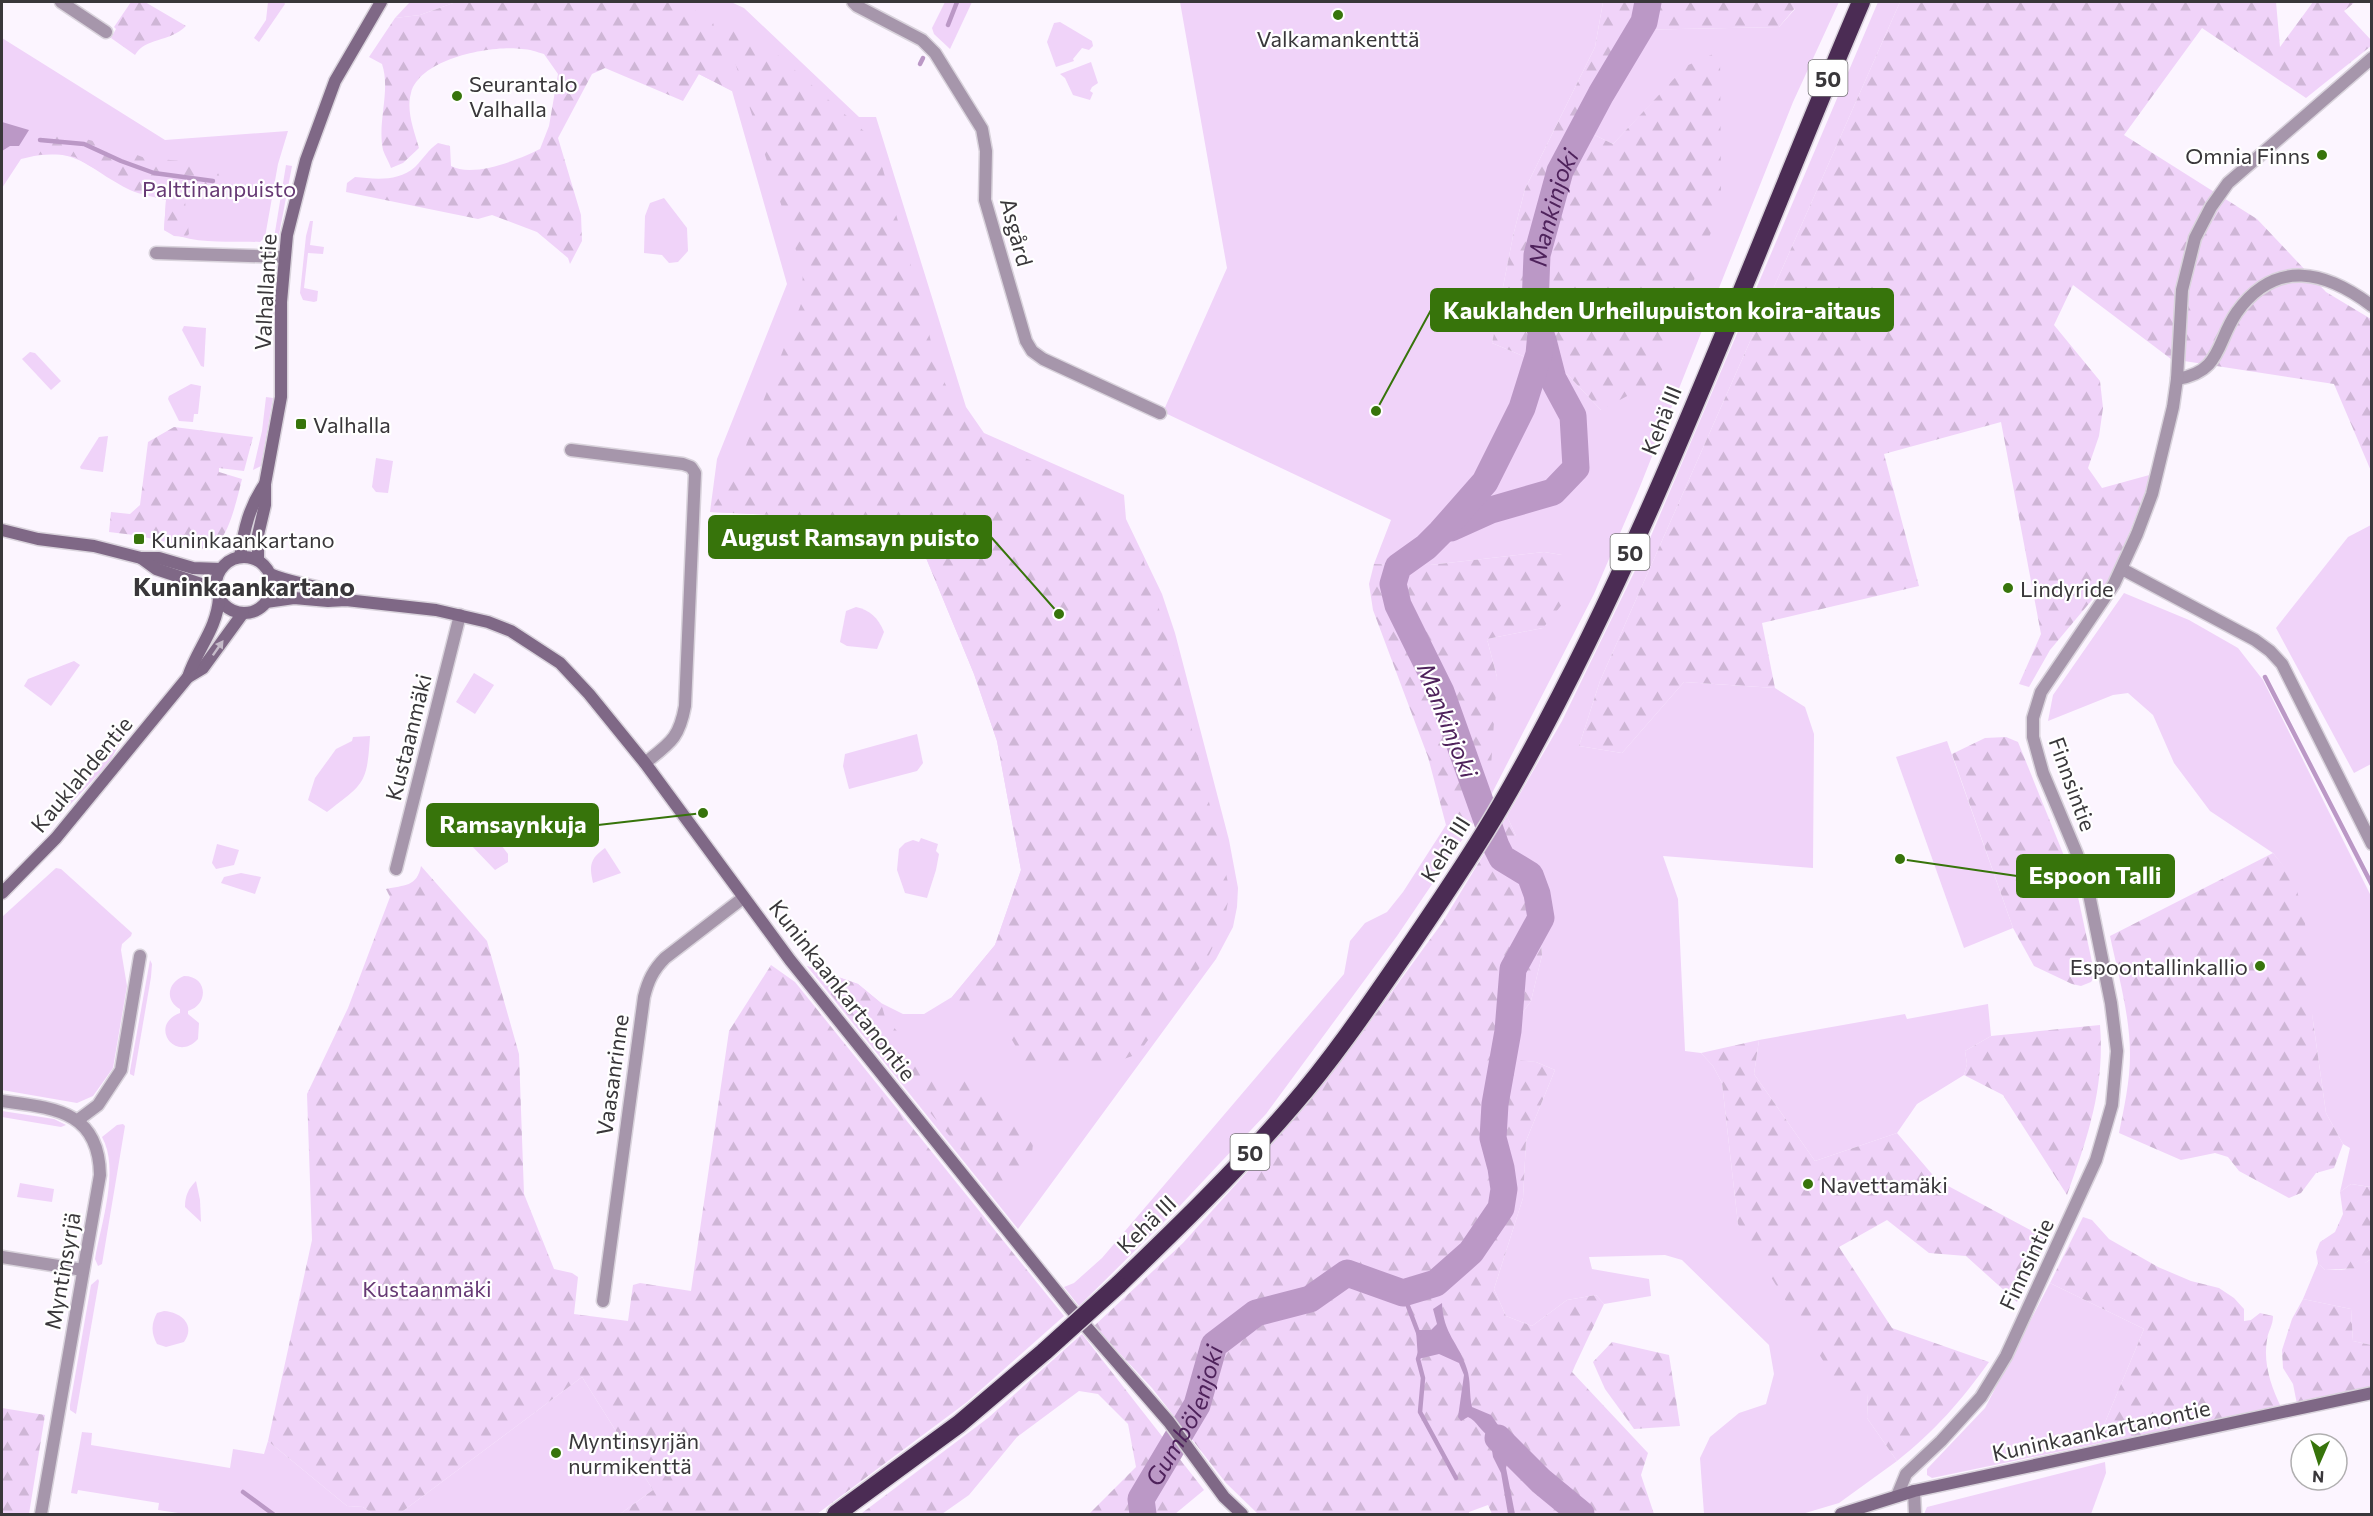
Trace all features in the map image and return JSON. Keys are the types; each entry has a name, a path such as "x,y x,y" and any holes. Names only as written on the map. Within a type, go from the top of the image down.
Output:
{"highway":[{"name":"Kehä III","path":"836,1515 958,1424 1045,1351 1201,1205 1292,1106 1368,1007 1455,880 1500,807 1603,612 1658,489 1795,154 1861,2"}],"street":[{"path":"61,2 106,32"},
{"name":"Valhallantie","path":"258,560 258,535 265,505 265,484 281,397 281,302 284,257 297,193 319,122 335,81 379,7 387,2"},
{"name":"Asgård","path":"853,2 922,40 934,53 982,129 986,151 985,200 1026,342 1032,351 1043,359 1160,413"},
{"name":"Finnsintie","path":"1896,1496 1905,1474 1941,1441 1981,1397 2006,1356 2096,1160 2112,1105 2117,1051 2111,1003 2086,884 2077,854 2043,773 2033,737 2033,718 2041,692 2058,663 2092,618 2122,569 2152,494 2166,442 2177,379 2182,290 2195,238 2211,207 2228,183 2372,58"},
{"path":"156,254 284,257"},
{"path":"2177,379 2202,372 2218,353 2236,313 2254,292 2272,281 2299,274 2321,277 2351,291 2372,306"},
{"path":"571,450 683,465 691,467 695,473 685,706 681,726 675,738 645,763"},
{"name":"Valhallantie","path":"240,557 253,501 265,484"},
{"path":"2,531 38,540 94,546 141,558 159,558 193,567 220,569"},
{"path":"141,558 156,569 217,594 229,609 243,613 256,610 266,602 272,588 270,574 258,560 240,557 229,561 220,569 216,579 217,594"},
{"path":"2122,569 2255,640 2282,664 2372,843"},
{"name":"Kuninkaankartanontie","path":"270,574 283,580 332,590 346,600"},
{"name":"Kauklahdentie","path":"2,893 56,838 188,676 194,658 213,629 218,613 217,594"},
{"name":"Kuninkaankartanontie","path":"266,602 294,598 346,600 460,615 511,631 560,663 589,694 645,763 790,960 1070,1308 1170,1422 1224,1497 1242,1515"},
{"name":"Kauklahdentie","path":"188,676 203,668 243,613"},
{"name":"Kustaanmäki","path":"396,869 460,615"},
{"name":"Vaasanrinne","path":"603,1301 642,1006 649,979 665,958 743,898"},
{"path":"2,1101 64,1112 78,1120 98,1105 121,1070 140,956"},
{"name":"Myntinsyrjä","path":"41,1515 100,1174 100,1159 93,1137 78,1120"},
{"path":"2,1257 83,1270"},
{"name":"Kuninkaankartanontie","path":"1841,1515 1914,1491 2372,1394"},
{"path":"1914,1491 1915,1515"}],"green space":[{"path":"131,2 145,2 186,26 172,35 145,45 135,55 111,38 116,29 114,27"},
{"path":"268,2 284,2 285,4 259,42 254,38 266,20"},
{"path":"410,2 456,2 420,15 395,18"},
{"path":"456,2 678,2 712,19 732,91 699,74 683,101 605,68 592,74 558,138 581,215 582,241 570,264 568,258 537,232 492,215 478,219 346,192 347,183 355,177 386,178 408,172 438,143 450,146 451,166 471,170 496,166 540,149 549,126 558,74 544,54 525,49 493,49 459,56 442,63 417,81 411,93 409,107 419,148 403,163 391,168 383,150 382,139 384,74 382,64 369,57 395,18 420,15"},
{"path":"570,2 731,2 744,8 859,117 876,117 966,407 984,433 1124,495 1126,519 1162,594 1175,633 1229,840 1238,888 1233,927 1216,959 1018,1229 807,966 858,984 881,1003 903,1014 924,1014 952,997 995,945 1021,870 997,741 974,674 924,553 905,521 710,512 717,459 787,284 732,91 568,7"},
{"path":"945,2 972,2 950,49 934,34 932,28"},
{"path":"1180,2 1603,2 1595,47 1525,189 1513,236 1492,343 1568,375 1601,410 1719,93 1719,52 1686,67 1613,144 1578,127 1630,30 1779,27 1795,9 1792,2 1839,2 1793,102 1639,489 1594,594 1487,803 1397,936 1266,1114 1175,1211 1079,1306 1064,1287 1074,1283 1102,1258 1344,974 1350,941 1365,923 1387,912 1403,892 1446,825 1458,830 1497,677 1487,639 1543,628 1562,555 1544,552 1430,565 1374,564 1391,520 1163,412 1227,268"},
{"path":"1603,2 1792,2 1795,8 1779,27 1630,30 1578,127 1613,144 1686,66 1720,51 1721,204 1659,379 1601,410 1568,375 1492,343 1513,236 1525,189 1595,47"},
{"path":"1878,2 1900,2 1600,681 1579,746 1622,753 1684,682 1775,688 1805,707 1814,734 1813,868 1663,856 1678,899 1685,1051 1701,1053 1713,1066 1722,1083 1738,1224 1868,1393 1867,1418 1897,1461 1839,1503 1802,1514 1704,1514 1700,1458 1710,1437 1739,1413 1766,1404 1774,1374 1769,1345 1682,1260 1665,1255 1589,1257 1592,1269 1649,1279 1651,1296 1604,1304 1596,1295 1567,1300 1532,1326 1506,1316 1494,1289 1523,1198 1526,1141 1555,1070 1536,1062 1509,1060 1512,1027 1531,1001 1542,955 1540,932 1549,914 1535,865 1516,852 1516,836 1507,816 1562,721 1645,550"},
{"path":"1900,2 2276,2 2280,47 2313,2 2355,2 2344,11 2371,40 2371,46 2306,98 2202,28 2124,135 2257,219 2326,292 2371,319 2371,471 2334,384 2171,359 2073,285 2054,325 2100,381 2103,408 2099,436 2088,468 2102,488 2153,474 2112,576 2050,650 2029,687 2019,684 2041,634 2001,422 1884,454 1919,586 1762,623 1775,688 1684,682 1622,753 1579,746 1600,681"},
{"path":"1060,22 1092,41 1093,46 1089,50 1082,48 1073,59 1074,61 1056,67 1047,42 1054,23"},
{"path":"732,28 746,31 772,50 866,133 877,149 922,304 937,367 957,408 990,444 1030,460 1089,492 1122,521 1141,553 1176,662 1230,891 1224,923 1209,955 1138,1054 1101,1067 1068,1063 1026,1064 987,997 964,1014 952,997 995,945 1021,870 997,741 974,674 924,553 905,521 710,512 738,466 801,304 803,272 729,44 728,36"},
{"name":"Palttinanpuisto","path":"2,38 165,140 288,131 278,164 265,237 260,242 223,242 175,235 164,230 166,200 130,190 90,166 68,156 55,154 21,159 2,188"},
{"path":"1091,62 1098,83 1090,91 1093,93 1090,100 1073,95 1065,78 1060,74"},
{"path":"48,132 116,147 145,158 215,166 221,180 211,190 188,196 185,202 189,234 186,237 174,236 164,230 166,200 133,191 75,157 60,154 34,155 44,135"},
{"path":"286,165 292,166 278,240 274,238"},
{"path":"664,198 687,228 688,251 678,262 669,263 662,255 644,253 645,216 650,203"},
{"path":"310,221 313,221 310,245 324,247 323,254 308,253 304,288 318,291 317,301 314,302 303,300 300,293 306,236"},
{"path":"184,326 206,328 204,367 201,366 182,330"},
{"path":"30,352 35,353 61,381 51,390 22,359"},
{"path":"191,384 201,386 198,414 194,414 193,422 179,421 168,399 169,396"},
{"path":"266,397 273,398 261,466 253,470 262,431"},
{"path":"174,427 253,437 244,471 219,468 219,472 242,479 226,530 218,542 212,546 200,549 109,532 111,512 130,514 140,505 148,442"},
{"path":"108,436 103,472 81,469 80,467 99,437"},
{"path":"376,458 393,461 388,493 376,492 372,487"},
{"path":"2371,525 2371,764 2354,773 2276,628 2348,537"},
{"path":"1544,552 1562,555 1568,597 1543,628 1487,639 1497,677 1491,767 1458,830 1446,825 1428,757 1373,610 1369,584 1374,564 1430,565"},
{"path":"2124,593 2189,620 2238,648 2263,680 2371,896 2371,1187 2351,1184 2340,1192 2350,1148 2343,1144 2326,1113 2293,879 2273,853 2210,811 2174,763 2153,715 2128,693 2113,695 2048,721 2053,695"},
{"path":"856,607 873,615 882,627 884,632 877,649 847,646 840,642 846,611"},
{"path":"74,661 80,665 51,706 24,686 28,679"},
{"path":"474,673 494,685 475,714 456,702"},
{"path":"126,728 109,763 60,815 58,813 93,773 120,729"},
{"path":"917,734 923,763 917,771 849,789 843,766 845,754"},
{"path":"370,736 365,774 356,788 327,812 308,800 315,778 336,749 352,741 353,737"},
{"path":"2006,737 2018,742 2075,883 2095,976 2091,982 2081,986 2034,966 2013,928 1952,754 1985,738"},
{"path":"1947,741 2013,928 1964,948 1896,757"},
{"path":"1507,816 1516,836 1516,852 1535,865 1547,887 1549,914 1540,932 1542,955 1531,1001 1512,1027 1509,1059 1536,1062 1555,1070 1526,1141 1523,1198 1494,1289 1506,1316 1532,1326 1567,1300 1596,1295 1604,1304 1572,1372 1648,1453 1641,1475 1654,1514 1492,1514 1488,1505 1469,1512 1469,1514 1258,1514 1226,1483 1152,1388 1094,1326 1183,1243 1248,1171 1359,1037 1442,923"},
{"path":"488,828 508,854 508,862 495,870 470,844"},
{"path":"921,838 938,844 936,851 939,854 927,898 905,893 897,870 899,849 905,843 913,840 919,842"},
{"path":"217,844 239,850 234,865 216,869 212,863"},
{"path":"605,848 621,873 593,883 592,863"},
{"path":"2273,853 2294,879 2305,922 2313,1021 2326,1113 2343,1144 2334,1168 2316,1173 2301,1193 2289,1198 2239,1171 2228,1157 2215,1153 2181,1160 2119,1133 2129,1075 2130,1055 2123,995 2110,936"},
{"path":"421,866 487,941 519,1054 524,1194 554,1269 572,1273 578,1277 574,1314 628,1321 633,1285 640,1283 691,1291 729,1031 771,965 795,982 1064,1316 967,1402 817,1514 620,1514 653,1490 582,1377 399,1514 373,1514 363,1507 347,1506 268,1441 312,1240 307,1094 348,1008 390,897 386,889 409,884 416,878"},
{"path":"56,868 61,869 132,933 122,944 121,950 127,986 113,1068 93,1096 77,1103 2,1090 2,917"},
{"path":"241,873 261,877 255,894 221,883 224,877"},
{"path":"150,960 151,977 134,1076 130,1074 130,1071"},
{"path":"807,966 858,984 881,1003 885,1017 936,1077 969,1077 1033,1144 1030,1171 1000,1196"},
{"path":"184,976 198,981 203,991 200,1003 188,1011 188,1014 199,1023 198,1039 189,1046 181,1047 168,1040 166,1026 180,1013 180,1009 172,1001 170,991 174,982"},
{"path":"1988,1004 1991,1036 1965,1051 1967,1064 1964,1075 1917,1104 1897,1133 1815,1161 1754,1074 1759,1040 1905,1014 1907,1019"},
{"path":"2100,1025 2100,1070 2093,1112 2067,1195 2003,1095 1964,1075 1967,1064 1965,1051 1991,1036"},
{"path":"1759,1040 1754,1074 1815,1161 1897,1133 1937,1180 2047,1239 2017,1302 1966,1256 1929,1253 1887,1220 1839,1247 1892,1328 1989,1362 1947,1415 1897,1461 1867,1418 1868,1393 1842,1391 1738,1224 1722,1083 1713,1066 1701,1053"},
{"path":"2,1111 54,1119 66,1125 61,1127 2,1117"},
{"path":"117,1125 125,1126 102,1264 98,1266 95,1259 105,1213 109,1180 107,1150 102,1137"},
{"path":"196,1181 201,1222 185,1207 187,1193"},
{"path":"20,1183 54,1189 52,1202 17,1197"},
{"path":"2351,1184 2370,1187 2371,1185 2371,1259 2358,1268 2325,1270 2318,1263 2316,1252 2320,1242 2335,1232 2343,1214 2340,1192"},
{"path":"2083,1217 2092,1220 2109,1239 2158,1267 2191,1281 2219,1288 2234,1298 2244,1309 2244,1321 2251,1320 2260,1313 2273,1316 2268,1334 2266,1357 2271,1383 2281,1407 2096,1444 2144,1329 2050,1283"},
{"path":"2371,1259 2371,1345 2353,1341 2351,1309 2303,1299 2318,1263 2325,1270 2344,1269 2355,1267"},
{"path":"98,1279 76,1414 70,1410 70,1405 91,1285"},
{"path":"2050,1283 2144,1329 2096,1444 1932,1478 1927,1475 1927,1469 1985,1408"},
{"path":"2303,1299 2351,1309 2353,1341 2371,1345 2371,1387 2297,1404 2293,1384 2283,1368 2282,1350 2292,1319"},
{"path":"164,1311 176,1314 185,1320 188,1330 184,1342 166,1347 157,1344 153,1325 157,1313"},
{"path":"1082,1334 1204,1490 1175,1514 1089,1514 1136,1467 1128,1424 1098,1394 1079,1391 1017,1437 969,1495 942,1514 862,1513 988,1418"},
{"path":"1612,1342 1669,1355 1680,1426 1634,1429 1605,1389 1593,1362"},
{"name":"Myntinsyrjän nurmikenttä","path":"582,1377 653,1490 620,1514 399,1514"},
{"path":"2,1408 45,1415 29,1514 2,1514"},
{"path":"82,1432 92,1433 91,1445 230,1468 233,1449 264,1454 268,1441 347,1506 363,1507 373,1514 185,1514 158,1510 159,1503 78,1490 77,1494 71,1493"},
{"path":"2105,1462 2106,1473 2091,1514 1924,1514 1927,1507"}],"shaded area":[{"path":"2,122 29,130 19,146 10,146 2,151"},
{"path":"1442,1303 1448,1331 1467,1369 1472,1407 1491,1415 1510,1442 1536,1463 1557,1485 1577,1498 1583,1509 1592,1514 1571,1512 1552,1505 1538,1491 1533,1470 1528,1465 1508,1460 1506,1468 1515,1514 1508,1514 1501,1473 1493,1457 1490,1437 1468,1417 1461,1421 1458,1417 1464,1375 1459,1363 1439,1354 1418,1359 1416,1330 1431,1330 1437,1324 1433,1309"}],"waterway":[{"path":"948,25 957,2"},
{"name":"Mankinjoki","path":"1143,1514 1141,1499 1197,1405 1214,1345 1256,1313 1310,1299 1347,1273 1403,1293 1436,1283 1471,1252 1501,1208 1504,1189 1493,1138 1495,1104 1508,1031 1513,969 1541,918 1537,894 1530,875 1502,858 1496,846 1441,692 1398,605 1393,584 1398,567 1426,547 1485,482 1522,408 1539,354 1541,333 1535,305 1537,255 1560,171 1601,94 1644,22 1648,2"},
{"path":"920,64 923,58"},
{"path":"40,140 84,144 154,173 213,181"},
{"path":"1451,528 1491,510 1553,492 1576,468 1573,416 1553,379 1543,340"},
{"path":"2265,677 2372,885"},
{"path":"1403,1293 1419,1335"},
{"path":"1420,1353 1418,1359 1423,1378 1420,1412 1456,1478"},
{"name":"Mankinjoki","path":"1498,1438 1541,1481 1581,1514"},
{"path":"243,1492 273,1514"}],"place":[{"name":"Valkamankenttä","path":"1338,15"},
{"name":"Seurantalo Valhalla","path":"457,96"},
{"name":"Omnia Finns","path":"2322,155"},
{"name":"Kauklahden Urheilupuiston koira-aitaus","path":"1376,411"},
{"name":"Valhalla","path":"301,424"},
{"name":"Kuninkaankartano","path":"139,539"},
{"name":"Lindyride","path":"2008,588"},
{"name":"August Ramsayn puisto","path":"1059,614"},
{"name":"Ramsaynkuja","path":"703,813"},
{"name":"Espoon Talli","path":"1900,859"},
{"name":"Espoontallinkallio","path":"2260,966"},
{"name":"Navettamäki","path":"1808,1184"},
{"name":"Myntinsyrjän nurmikenttä","path":"556,1453"}],"district":[{"name":"Kuninkaankartano","path":"244,585"}],"water label":[{"name":"Gumbölenjoki","path":"1183,1417"}]}
